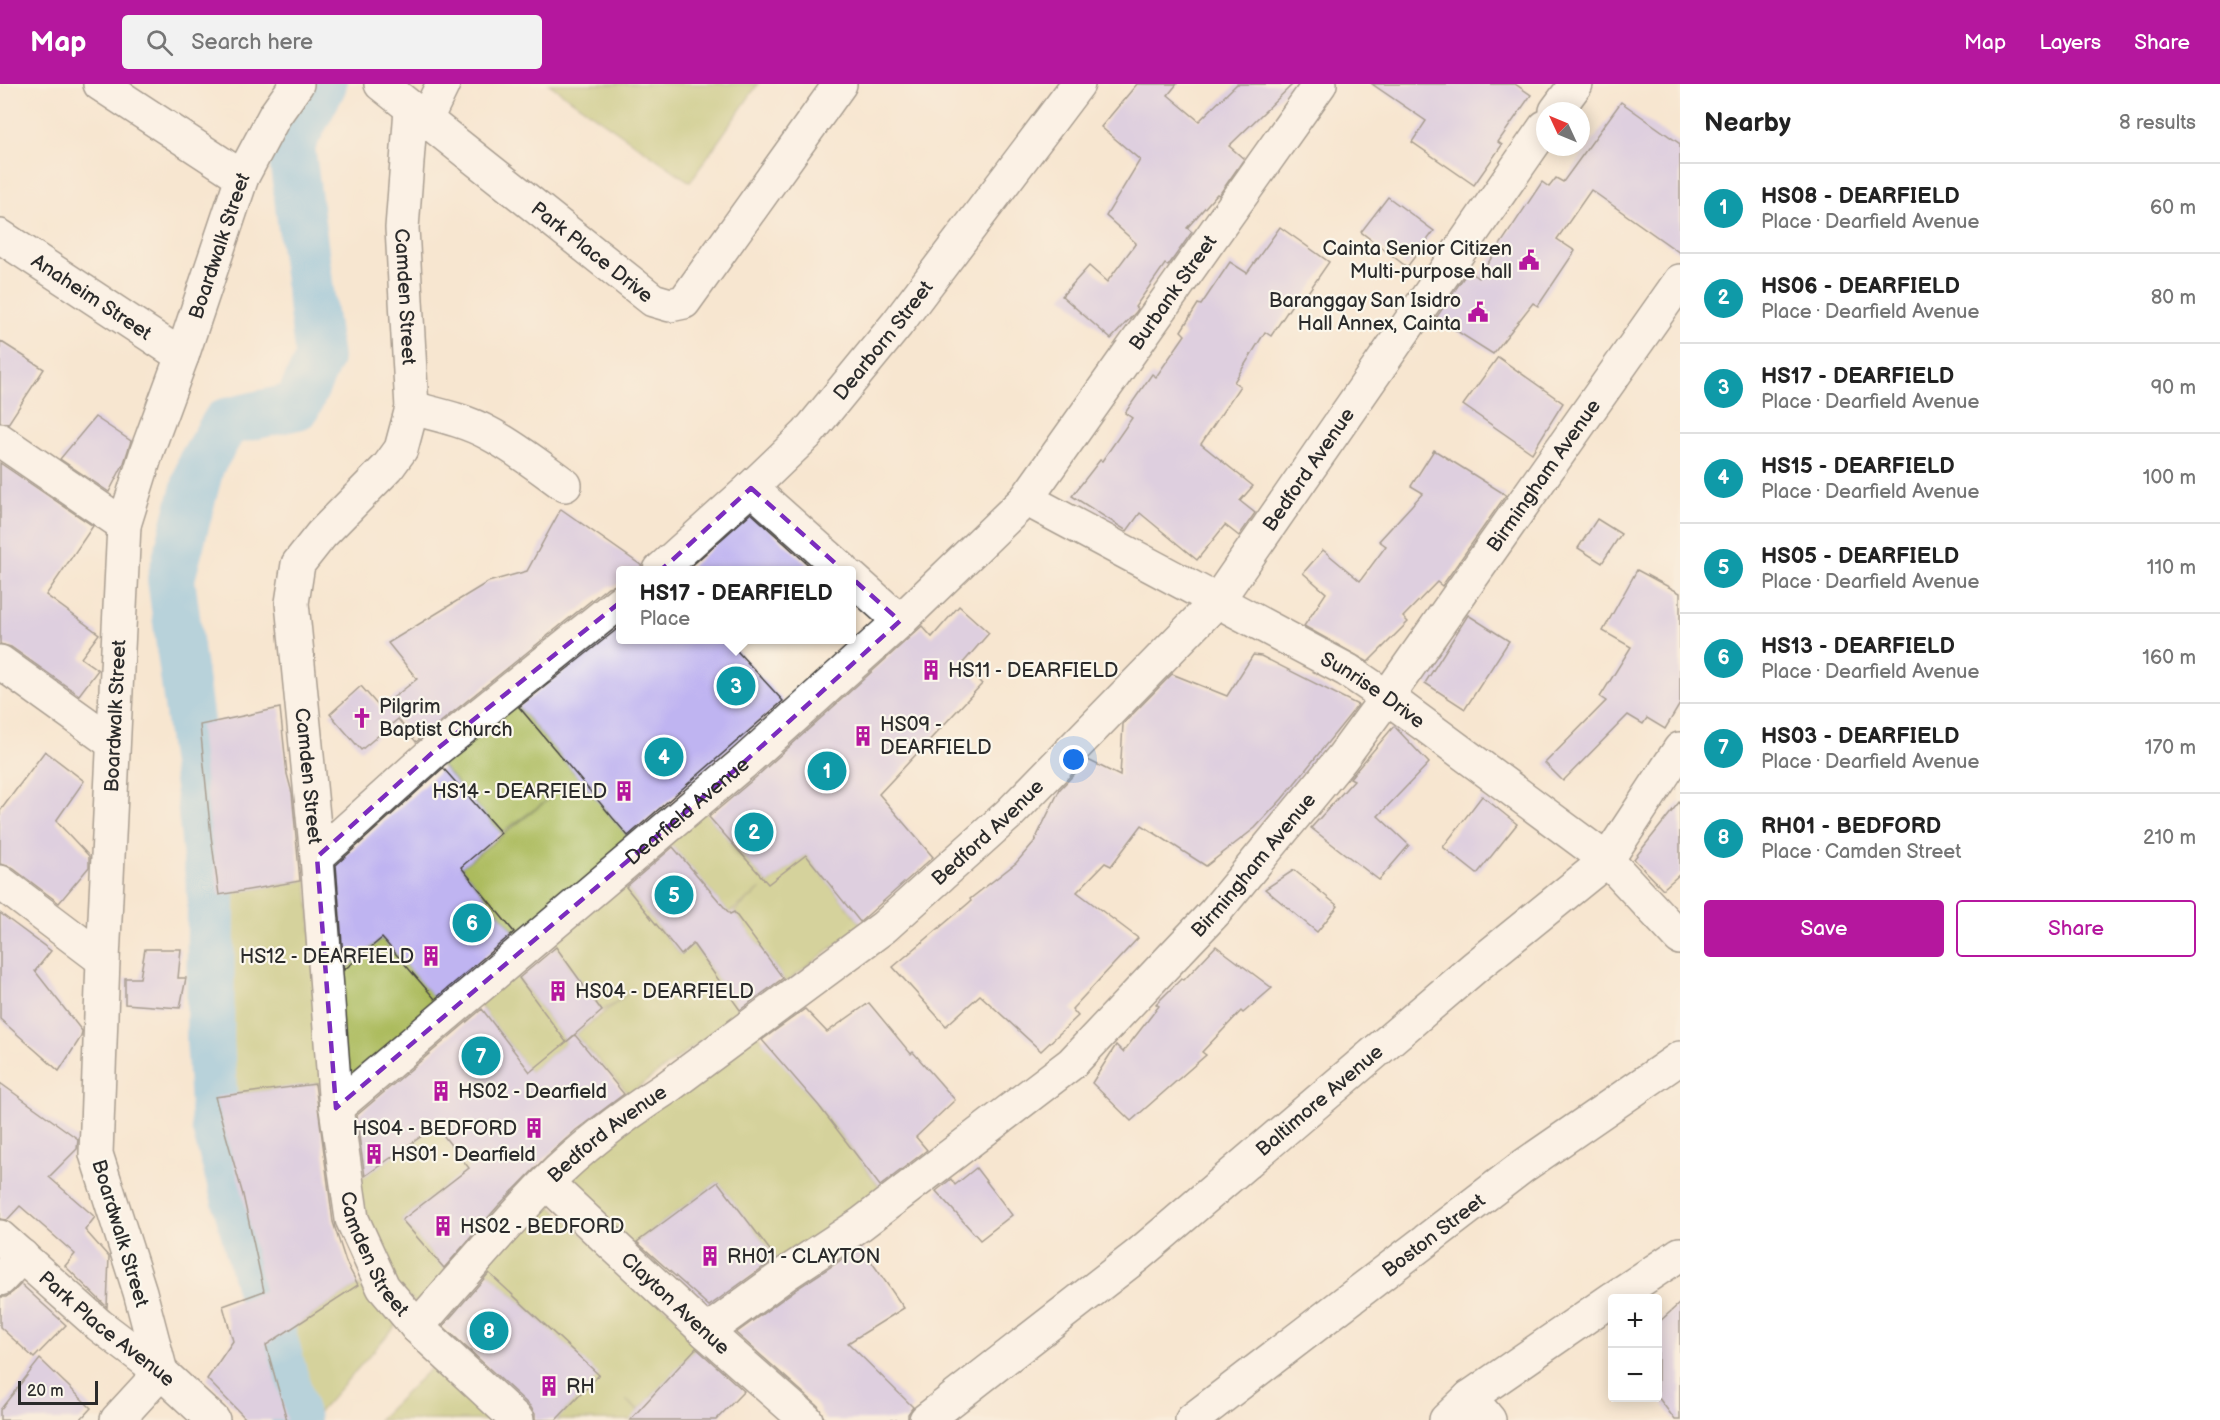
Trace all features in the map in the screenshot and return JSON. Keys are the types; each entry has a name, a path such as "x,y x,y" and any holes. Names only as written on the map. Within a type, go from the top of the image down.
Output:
{"street":[{"path":"100,84 242,177"},
{"name":"Boardwalk Street","path":"161,1372 140,1292 96,1154 124,525 147,451 182,356 242,177 275,115 297,84"},
{"name":"Park Place Drive","path":"381,84 653,300 670,305 684,302 840,84"},
{"path":"418,115 443,84"},
{"name":"Dearborn Street","path":"664,566 807,434 897,324 1078,84"},
{"name":"Burbank Street","path":"1026,499 1320,84"},
{"path":"1563,102 1576,84"},
{"name":"Camden Street","path":"418,115 402,228 412,408 401,449 388,467 321,535 298,564 292,603 317,857 336,1108 352,1219 383,1287 417,1327 517,1420"},
{"name":"Bedford Avenue","path":"417,1327 547,1183 580,1152 637,1107 665,1089 884,927 1009,814 1176,645 1217,601 1536,140"},
{"name":"Anaheim Street","path":"0,236 182,356"},
{"name":"Birmingham Avenue","path":"706,1332 787,1273 861,1224 1072,1063 1215,912 1342,758 1388,697 1680,281"},
{"path":"412,408 455,419 486,432 518,451 565,485"},
{"path":"0,440 124,525"},
{"path":"751,488 839,566"},
{"name":"Sunrise Drive","path":"1026,499 1347,670 1388,697 1607,860 1680,938"},
{"name":"Dearfield Avenue","path":"336,1108 742,765 900,621 1026,499"},
{"path":"856,582 900,621"},
{"path":"317,857 432,753 616,606"},
{"path":"0,662 113,743"},
{"name":"Baltimore Avenue","path":"926,1420 1138,1255 1475,967 1607,860 1680,749"},
{"path":"0,882 103,960"},
{"name":"Boston Street","path":"1192,1420 1522,1167 1680,1058"},
{"name":"Clayton Avenue","path":"547,1183 706,1332 806,1420"},
{"path":"1620,1294 1680,1254"},
{"name":"Park Place Avenue","path":"7,1257 161,1372 213,1420"},
{"path":"99,1325 140,1292"},
{"path":"1446,1420 1480,1409 1608,1303"},
{"path":"117,1420 161,1372"}],"highlighted area":[{"path":"751,488 900,621 742,764 336,1108 317,857 432,753 668,564"}],"green space":[{"path":"549,84 758,84 690,182"},
{"path":"514,702 635,844 522,941 461,867 549,799 501,833 439,763"},
{"path":"702,809 768,884 806,855 862,925 786,982 734,912 761,889 729,913 665,838"},
{"path":"619,878 680,954 693,944 741,1011 629,1094 575,1035 630,992 602,1011 550,939"},
{"path":"307,880 324,1083 215,1097 210,1039 218,942 211,896"},
{"path":"382,938 440,1004 343,1089 336,977"},
{"path":"513,970 566,1042 530,1072 477,1002"},
{"path":"751,1026 819,1106 891,1202 787,1273 718,1182 632,1245 559,1183"},
{"path":"436,1126 508,1212 484,1231 442,1189 402,1220 449,1273 419,1306 390,1280 356,1182"},
{"path":"549,1205 703,1341 639,1410 626,1400 648,1420 556,1420 598,1375 480,1264 526,1213"},
{"path":"358,1285 399,1322 310,1420 280,1336"},
{"path":"439,1360 505,1420 378,1420"}],"building":[{"path":"1137,84 1177,84 1168,95 1199,121 1237,84 1293,84 1229,146 1244,159 1219,195 1217,194 1187,228 1192,232 1168,266 1165,264 1135,307 1138,309 1136,312 1111,339 1062,296 1089,266 1107,282 1136,243 1106,216 1140,160 1101,127"},
{"path":"1372,84 1515,84 1531,95 1498,142 1502,145 1474,185 1412,142 1426,121"},
{"path":"1621,102 1680,144 1680,253 1591,190 1557,239 1575,251 1538,306 1533,303 1493,354 1436,318 1468,271 1478,278 1542,182 1549,187 1556,178 1563,182 1582,156 1590,156 1590,145"},
{"path":"1388,197 1434,231 1407,267 1361,232"},
{"path":"1280,227 1329,262 1300,304 1295,300 1271,336 1265,332 1234,382 1240,386 1201,444 1253,486 1240,501 1255,513 1239,536 1225,525 1197,560 1140,513 1127,531 1072,496 1100,460 1102,461 1132,418 1125,413 1152,374 1156,377 1185,335 1181,331 1198,304 1201,305 1230,262 1247,273"},
{"path":"0,341 44,369 8,424 0,422"},
{"path":"1498,357 1563,403 1532,453 1463,405"},
{"path":"95,417 131,441 124,463 109,492 60,459"},
{"path":"1434,450 1506,495 1442,586 1437,582 1403,617 1408,622 1368,662 1304,626 1326,593 1303,573 1323,550 1360,581 1386,546 1379,541 1423,493 1411,486"},
{"path":"0,463 93,526 46,595 99,634 81,658 98,670 79,695 11,647 0,644"},
{"path":"561,509 642,566 616,566 616,585 608,587 416,742 398,719 361,750 330,714 361,686 380,708 417,679 388,643 488,582 527,571"},
{"path":"751,513 810,566 691,566"},
{"path":"1597,519 1621,534 1602,563 1578,548"},
{"path":"1637,570 1680,593 1680,704 1665,729 1647,718 1643,724 1628,715 1563,781 1545,763 1606,701 1600,697 1631,647 1603,631"},
{"path":"959,606 989,633 962,664 982,684 879,794 933,857 860,922 806,855 768,884 709,817 922,626 932,637"},
{"path":"1468,615 1509,641 1465,709 1425,683"},
{"path":"616,630 616,644 731,644 783,701 628,836 519,707"},
{"path":"1253,655 1261,656 1358,705 1282,799 1255,828 1206,866 1142,825 1111,866 1105,863 1077,892 1138,938 1072,1009 1078,1016 1041,1051 980,995 946,1026 893,967 971,901 970,899 1016,863 1034,842 1060,789 1088,760 1120,776 1123,724 1172,674 1227,696"},
{"path":"280,708 287,774 292,793 300,881 219,895 200,725"},
{"path":"1394,726 1429,763 1378,816 1409,845 1379,880 1311,828 1354,780 1350,778"},
{"path":"45,751 84,781 56,821 89,856 89,867 59,903 11,867 0,864 0,811"},
{"path":"443,768 501,833 461,867 514,932 435,999 382,938 344,970 336,865"},
{"path":"1482,796 1517,824 1477,874 1443,847"},
{"path":"1680,801 1680,874 1663,889 1634,859"},
{"path":"673,847 730,914 734,912 783,978 740,1010 693,944 681,955 626,887"},
{"path":"1294,870 1338,906 1317,932 1265,889"},
{"path":"0,913 51,951 35,971 82,1031 81,1037 59,1071 0,1019"},
{"path":"1216,946 1272,988 1243,1013 1241,1011 1202,1052 1206,1055 1131,1121 1092,1083 1116,1045 1123,1052 1159,1006 1156,1004 1181,979 1184,980"},
{"name":"HS04 - DEARFIELD","path":"556,947 602,1011 566,1042 519,978"},
{"path":"145,949 181,949 178,978 186,978 180,1008 125,1004 125,978 140,978"},
{"path":"869,1003 911,1054 913,1052 955,1100 916,1137 927,1150 880,1186 819,1106 762,1040 805,1009 827,1032"},
{"path":"482,1009 530,1072 575,1035 624,1094 576,1130 547,1156 499,1205 444,1268 402,1220 469,1168 436,1126 365,1176 356,1116"},
{"path":"0,1083 78,1139 77,1149 49,1177 95,1217 85,1230 109,1257 107,1307 65,1266 75,1254 20,1206 7,1220 0,1219"},
{"path":"315,1084 333,1222 346,1262 358,1285 266,1345 287,1420 247,1420 207,1379 233,1341 223,1306 264,1291 243,1195 215,1097"},
{"path":"976,1168 1012,1215 980,1240 936,1191 951,1179 955,1185"},
{"name":"RH01 - CLAYTON","path":"718,1182 776,1258 709,1306 637,1242"},
{"path":"861,1247 904,1308 848,1343 913,1407 908,1414 908,1420 825,1420 818,1406 736,1333 798,1288"},
{"path":"489,1273 599,1375 556,1420 535,1420 535,1414 530,1406 443,1326"},
{"path":"21,1284 66,1325 34,1358 0,1327 0,1297 6,1297"},
{"path":"1680,1303 1680,1420 1675,1420 1662,1402 1662,1319"},
{"path":"696,1348 744,1391 716,1420 630,1420"},
{"path":"40,1359 91,1408 80,1420 0,1420 0,1410"}],"waterway":[{"path":"296,1420 215,1125 210,1039 211,896 171,579 201,464 226,422 297,406 319,358 291,145 323,84"}],"place":[{"name":"Cainta Senior Citizen Multi-purpose hall","path":"1529,260"},
{"name":"Baranggay San Isidro Hall Annex, Cainta","path":"1478,312"},
{"name":"HS11 - DEARFIELD","path":"931,670"},
{"name":"HS17 - DEARFIELD","path":"736,686"},
{"name":"Pilgrim Baptist Church","path":"362,718"},
{"name":"HS09 - DEARFIELD","path":"863,736"},
{"name":"HS15 - DEARFIELD","path":"664,757"},
{"name":"HS08 - DEARFIELD","path":"827,771"},
{"name":"HS14 - DEARFIELD","path":"624,791"},
{"name":"HS06 - DEARFIELD","path":"754,832"},
{"name":"HS05 - DEARFIELD","path":"674,895"},
{"name":"HS13 - DEARFIELD","path":"472,923"},
{"name":"HS12 - DEARFIELD","path":"431,956"},
{"name":"HS04 - DEARFIELD","path":"558,991"},
{"name":"HS03 - DEARFIELD","path":"481,1056"},
{"name":"HS02 - Dearfield","path":"441,1091"},
{"name":"HS04 - BEDFORD","path":"534,1128"},
{"name":"HS01 - Dearfield","path":"374,1154"},
{"name":"HS02 - BEDFORD","path":"443,1226"},
{"name":"RH01 - CLAYTON","path":"710,1256"},
{"name":"RH01 - BEDFORD","path":"489,1331"},
{"name":"RH","path":"549,1386"}]}
